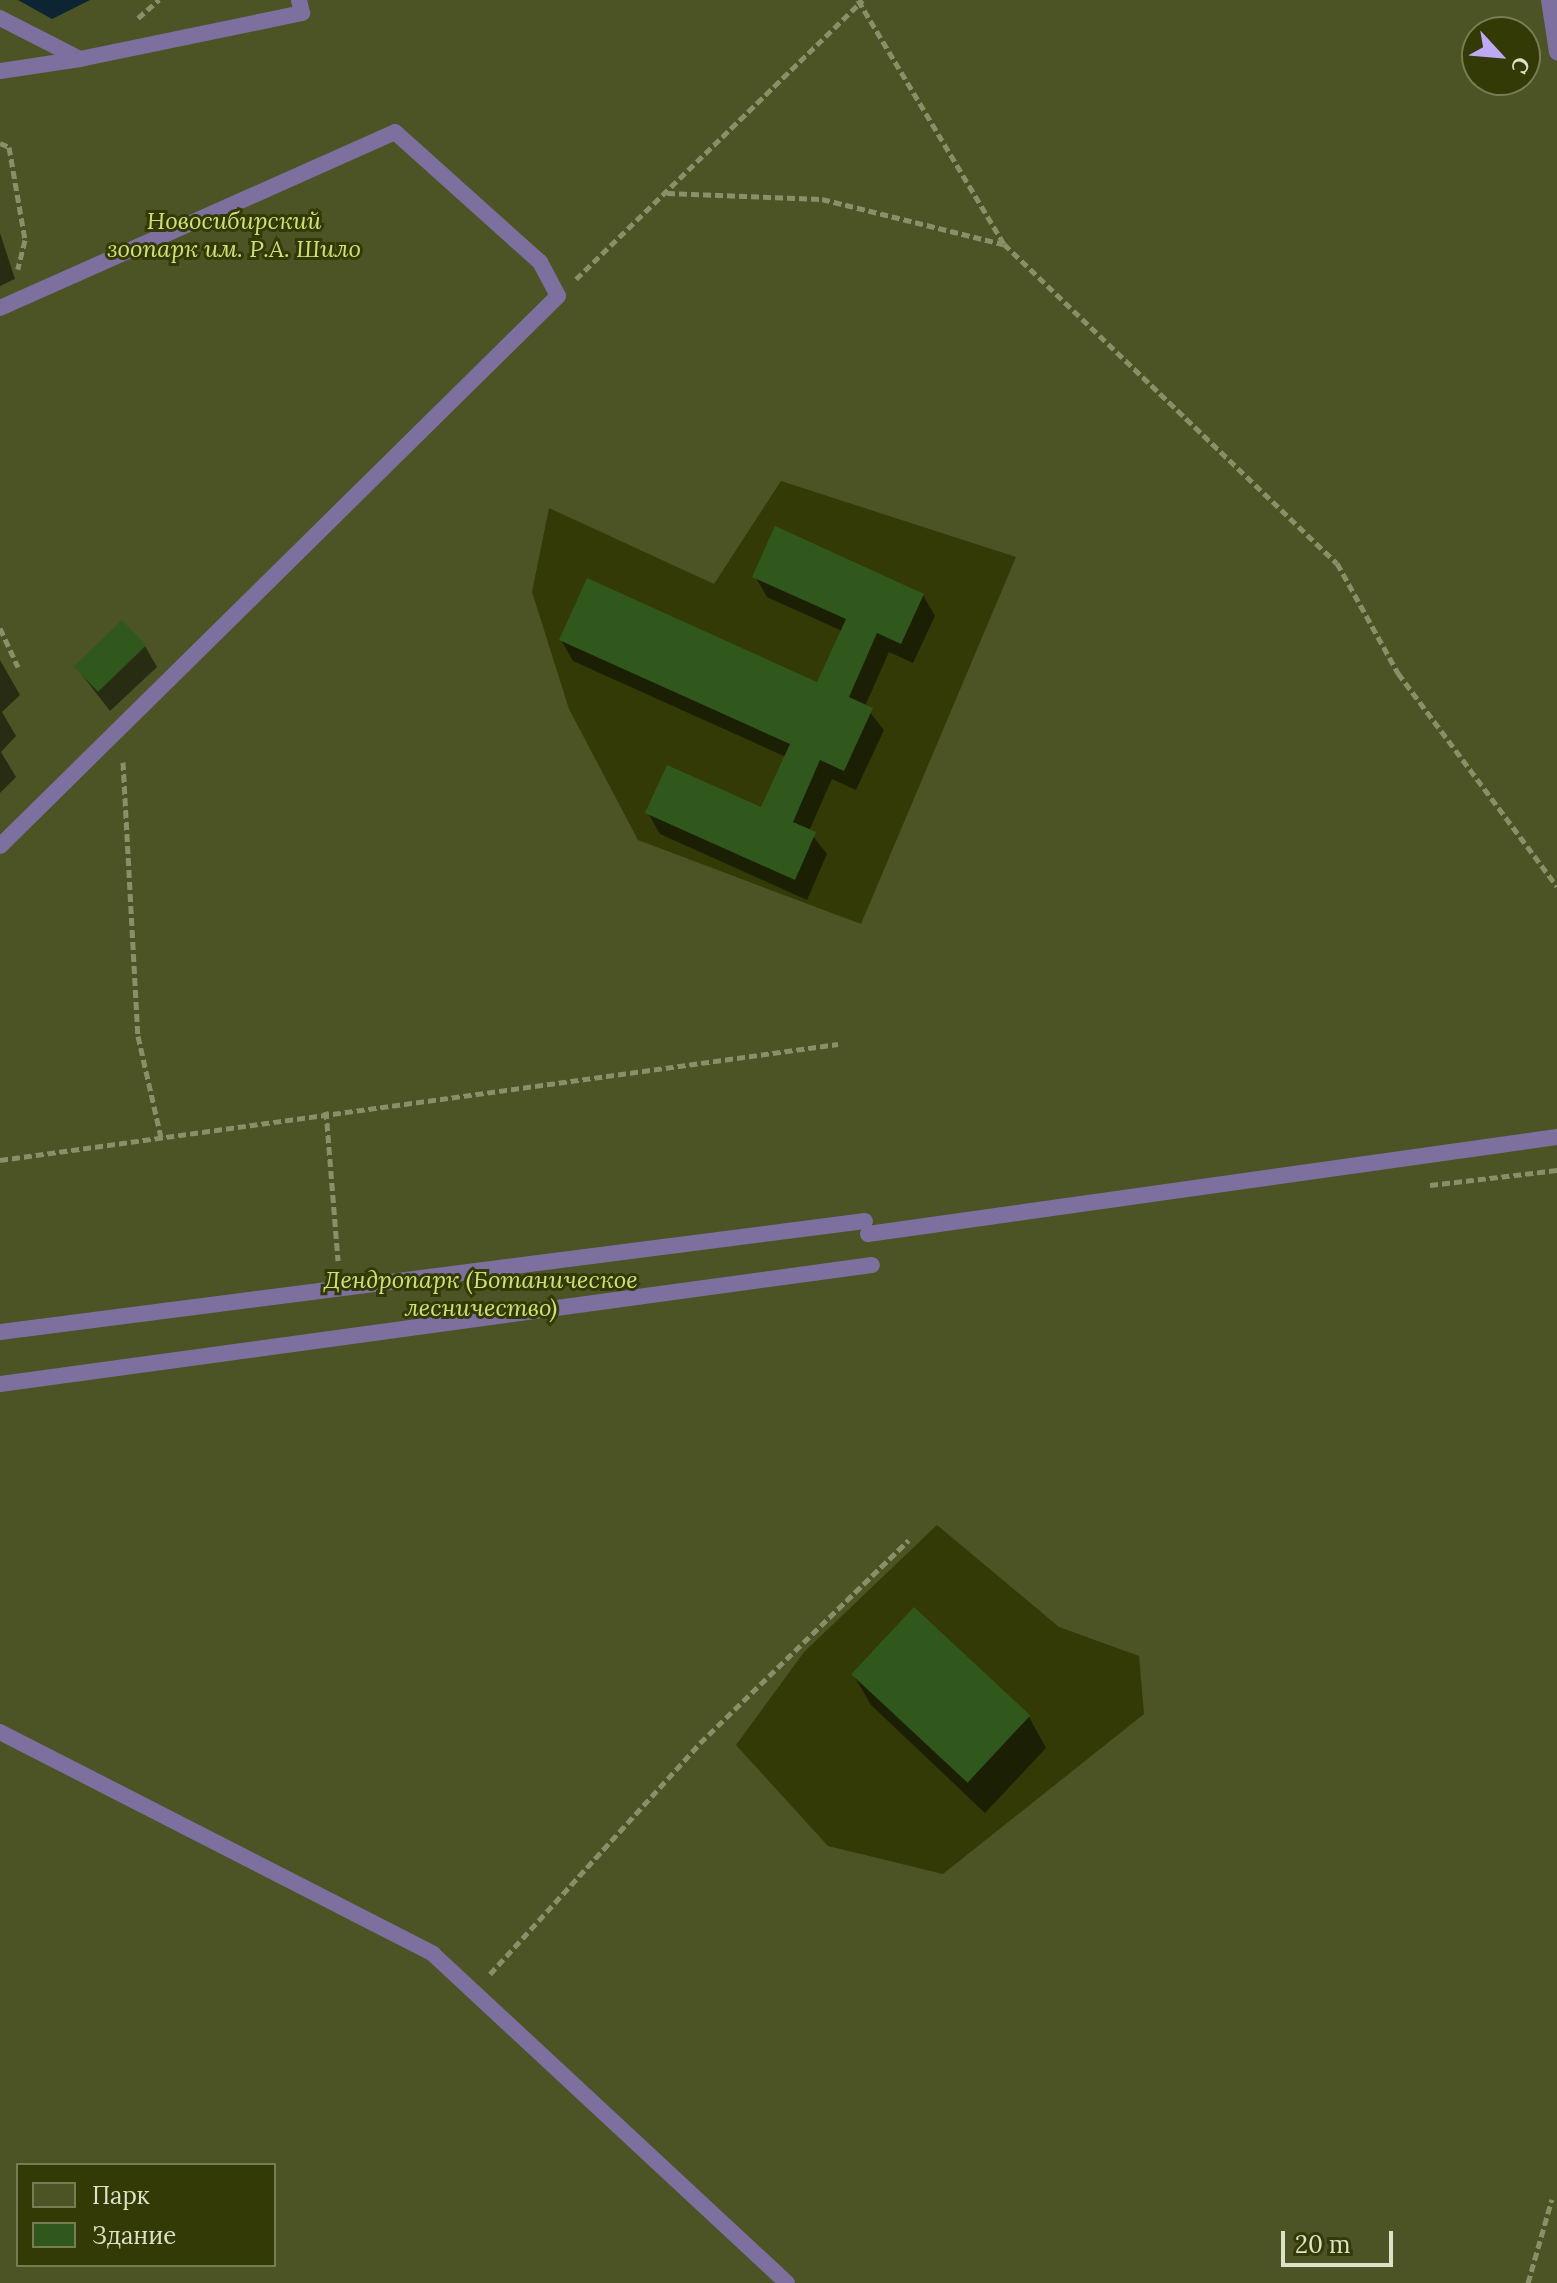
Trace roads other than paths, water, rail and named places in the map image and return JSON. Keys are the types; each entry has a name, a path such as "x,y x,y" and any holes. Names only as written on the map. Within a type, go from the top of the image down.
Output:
{"street":[{"path":"1549,0 1557,52"},
{"path":"0,71 80,59 303,4"},
{"path":"0,18 80,59"},
{"path":"0,308 395,132 540,262 558,296 0,846"},
{"path":"0,1332 341,1288 866,1228 1557,1137"},
{"path":"0,1384 872,1265"},
{"path":"0,1732 433,1954 787,2283"}],"water":[{"path":"18,0 90,0 52,19"}],"park label":[{"name":"Новосибирский зоопарк им. Р.А. Шило","path":"234,235"},
{"name":"Дендропарк (Ботаническое лесничество)","path":"481,1294"}]}
